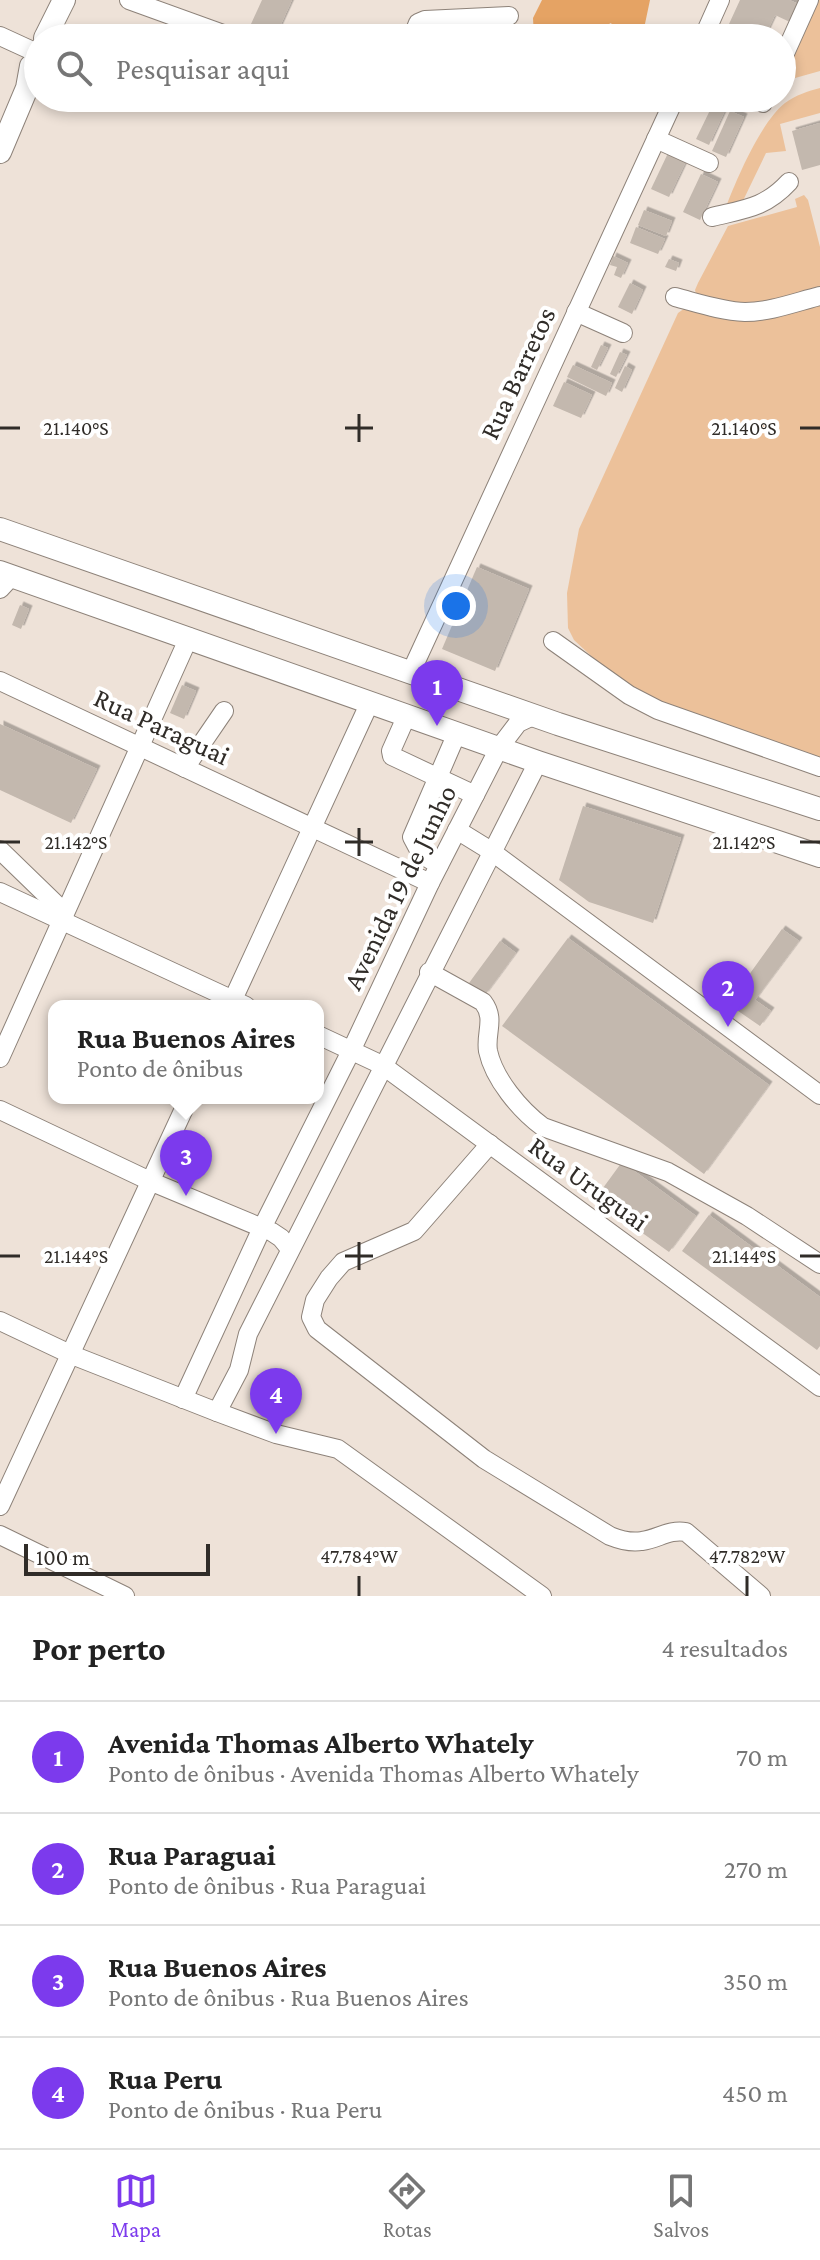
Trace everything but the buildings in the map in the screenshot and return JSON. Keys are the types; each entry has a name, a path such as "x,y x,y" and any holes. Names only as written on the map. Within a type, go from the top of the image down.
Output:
{"main road":[{"path":"52,24 64,0"},
{"path":"0,117 24,73"},
{"path":"0,152 24,95"},
{"path":"0,529 535,715 820,809"},
{"path":"4,579 189,637 538,762 820,856"},
{"path":"790,846 820,850"}],"street":[{"path":"129,0 195,24"},
{"path":"709,24 720,0"},
{"path":"796,29 809,0"},
{"path":"418,24 425,20 509,16"},
{"path":"0,36 24,46"},
{"name":"Rua Barretos","path":"411,672 669,112"},
{"path":"656,139 709,163"},
{"path":"712,217 759,206 775,198 789,182"},
{"path":"675,297 747,312 820,296"},
{"path":"576,312 623,333"},
{"path":"0,1058 189,637"},
{"path":"553,641 629,695 658,710 820,767"},
{"name":"Rua Paraguai","path":"0,681 430,883"},
{"path":"238,1000 370,702"},
{"path":"185,768 224,711"},
{"path":"407,715 391,751 392,756 475,795"},
{"name":"Avenida 19 de Junho","path":"183,1399 262,1228 499,748 518,723 535,715"},
{"path":"439,865 421,854 412,837 457,733"},
{"path":"217,1412 239,1370 248,1334 538,762"},
{"path":"457,830 491,851 820,1095"},
{"path":"0,850 62,916"},
{"path":"0,892 62,916 228,1000"},
{"path":"429,972 483,1002 488,1009 491,1018 488,1049 495,1069 528,1116 543,1127 668,1172 747,1216 820,1264"},
{"name":"Rua Uruguai","path":"324,1037 382,1065 820,1387"},
{"path":"0,1506 186,1104"},
{"path":"0,1110 152,1182 276,1234 290,1249"},
{"path":"490,1144 414,1231 343,1262 315,1300 311,1317 317,1329 484,1459 610,1536 626,1541 643,1541 675,1530 686,1532 761,1596"},
{"path":"0,1321 72,1355 217,1412 276,1434 338,1449 542,1596"},
{"path":"0,1535 125,1596"}],"shaded area":[{"path":"542,0 650,0 645,24 533,24"},
{"path":"809,0 820,0 820,71 796,78 796,32"},
{"path":"820,88 820,113 780,124 786,151 766,153 738,211 726,207 736,181 767,123 776,112 796,112 796,97"},
{"path":"804,195 820,247 820,296 769,309 697,297 695,290 698,283 728,226 797,207 795,199"},
{"path":"820,304 820,762 658,706 603,667 574,640 568,628 567,593 579,529 678,313 685,308"}],"place":[{"name":"Avenida Thomas Alberto Whately","path":"437,726"},
{"name":"Rua Paraguai","path":"728,1027"},
{"name":"Rua Buenos Aires","path":"186,1196"},
{"name":"Rua Peru","path":"276,1434"}]}
